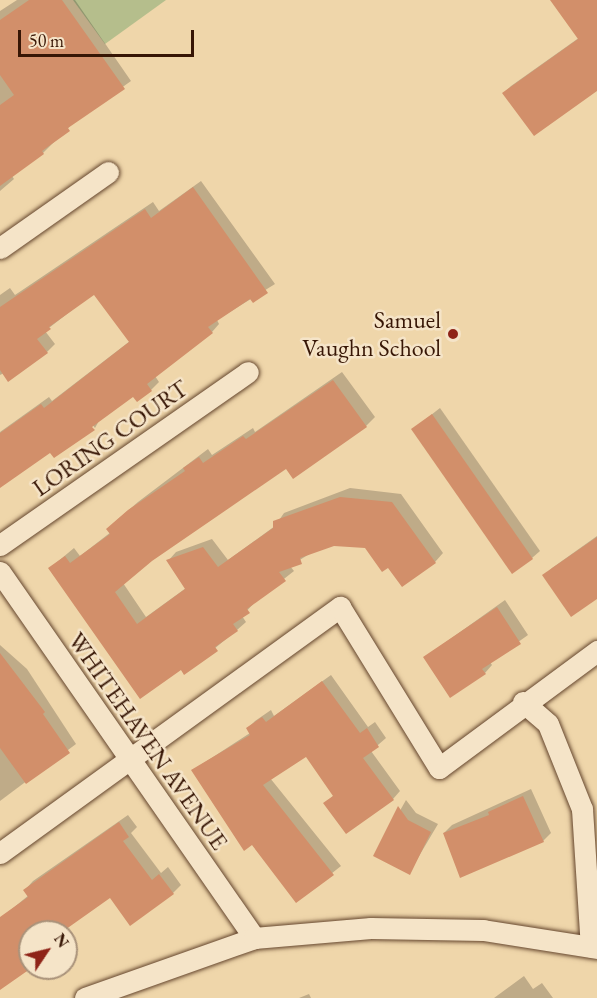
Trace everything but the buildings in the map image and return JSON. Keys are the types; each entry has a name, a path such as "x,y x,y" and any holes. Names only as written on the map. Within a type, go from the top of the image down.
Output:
{"street":[{"path":"0,248 108,172"},
{"name":"LORING COURT","path":"0,545 248,372"},
{"name":"WHITEHAVEN AVENUE","path":"0,572 254,938"},
{"path":"0,853 340,607 439,768 523,702 597,651"},
{"path":"85,998 254,938 371,928 483,930 594,947 582,810 548,724 523,702"}],"green space":[{"path":"73,0 166,0 105,44"}],"place":[{"name":"Samuel Vaughn School","path":"453,334"}]}
